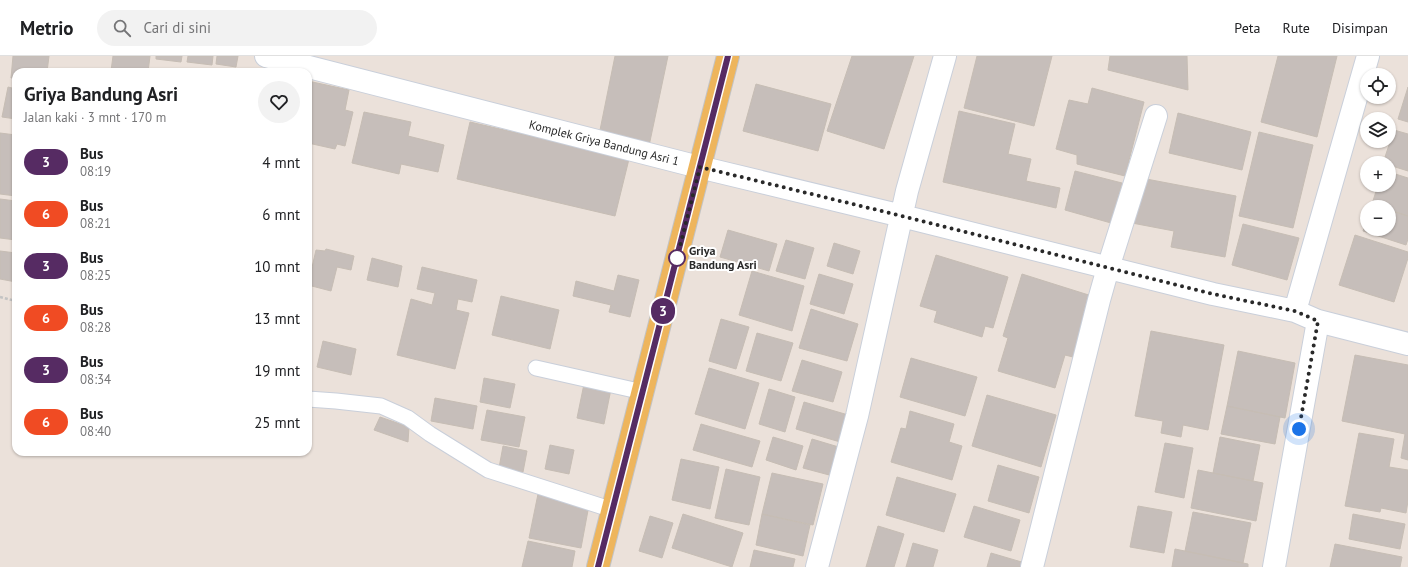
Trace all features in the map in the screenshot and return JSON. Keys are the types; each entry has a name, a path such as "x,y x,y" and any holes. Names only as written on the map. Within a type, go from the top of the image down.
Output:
{"main road":[{"path":"598,567 728,56"}],"street":[{"name":"Komplek Griya Bandung Asri 1","path":"266,56 700,167 1213,294 1295,311 1318,321 1408,344"},
{"path":"817,567 857,416 907,191 945,56"},
{"path":"1295,311 1368,56"},
{"path":"1032,567 1108,268 1156,116"},
{"path":"1274,567 1318,321"}],"lane":[{"path":"536,368 643,392"},
{"path":"312,399 381,406 408,418 430,434 488,470 613,510"}],"path":[{"path":"0,297 12,300"}],"building":[{"path":"13,56 49,56 48,68 12,68 11,78"},
{"path":"113,56 150,56 148,68 111,68"},
{"path":"156,56 182,56 181,62 156,59"},
{"path":"188,56 213,56 212,65 187,62"},
{"path":"217,56 238,56 236,67 216,64"},
{"path":"615,56 668,56 649,146 599,135"},
{"path":"852,56 914,56 884,149 827,131"},
{"path":"977,56 1052,56 1034,126 964,108"},
{"path":"1110,56 1187,56 1188,90 1108,70"},
{"path":"1278,56 1337,56 1317,137 1261,122"},
{"path":"312,82 349,90 345,110 353,112 345,146 337,144 335,149 312,144"},
{"path":"756,84 831,104 818,151 743,131"},
{"path":"8,87 12,88 12,118 2,117"},
{"path":"1408,87 1408,122 1398,119"},
{"path":"1092,88 1144,102 1125,176 1077,164 1077,155 1056,149 1069,100 1088,104"},
{"path":"959,111 1015,124 1008,154 1031,159 1026,181 1060,188 1056,208 943,182"},
{"path":"364,112 411,122 408,136 444,145 438,172 401,164 399,174 352,163"},
{"path":"1178,113 1251,132 1242,170 1169,153"},
{"path":"470,122 629,159 615,216 457,179"},
{"path":"1396,131 1408,134 1408,171 1396,167 1396,156 1385,156 1388,148 1396,148"},
{"path":"1259,132 1313,145 1293,228 1239,216"},
{"path":"0,133 12,134 12,196 0,194"},
{"path":"1075,171 1122,183 1111,223 1065,210"},
{"path":"1396,174 1408,178 1408,216 1396,212 1396,200 1373,200 1376,192 1396,192"},
{"path":"1141,178 1236,196 1225,257 1171,247 1174,231 1132,223"},
{"path":"0,199 12,200 12,240 0,238"},
{"path":"1396,212 1408,216 1408,239 1406,245 1378,236 1396,236"},
{"path":"1243,224 1299,238 1287,280 1232,265"},
{"path":"728,230 777,244 769,271 720,257"},
{"path":"1355,235 1408,252 1408,258 1394,302 1339,285"},
{"path":"786,240 814,248 805,279 776,271"},
{"path":"834,243 860,251 853,274 827,266"},
{"path":"326,249 354,256 351,270 337,267 331,291 312,286 312,268 316,250 325,251"},
{"path":"0,251 12,252 12,281 0,279"},
{"path":"936,255 1008,277 993,328 985,326 982,337 934,322 937,311 920,306"},
{"path":"372,258 402,266 398,287 367,280"},
{"path":"422,267 477,280 472,302 458,299 456,310 469,313 455,369 397,355 411,299 432,305 435,293 417,289"},
{"path":"752,271 804,286 792,331 739,315"},
{"path":"819,274 853,284 844,314 810,304"},
{"path":"1022,274 1095,297 1077,358 1065,355 1055,388 998,371 1008,338 1003,336"},
{"path":"618,275 639,280 630,317 609,312 611,305 573,296 576,281 614,291"},
{"path":"501,296 559,310 550,349 492,335"},
{"path":"811,309 858,324 847,361 799,348"},
{"path":"721,319 749,327 736,369 709,361"},
{"path":"1151,331 1224,345 1208,430 1183,425 1181,437 1161,433 1163,421 1135,416"},
{"path":"757,333 793,343 781,381 746,371"},
{"path":"323,341 356,349 351,375 317,367"},
{"path":"1238,351 1295,363 1285,418 1227,406"},
{"path":"1355,355 1408,365 1408,460 1401,458 1405,434 1342,421"},
{"path":"911,358 977,377 965,416 900,397"},
{"path":"802,360 842,372 833,402 792,391"},
{"path":"709,368 759,383 745,429 695,414"},
{"path":"484,378 515,384 510,408 480,402"},
{"path":"584,384 611,389 604,424 577,418"},
{"path":"769,389 795,397 785,432 759,424"},
{"path":"987,395 1056,415 1041,467 972,446"},
{"path":"435,398 477,406 473,429 431,421"},
{"path":"804,402 855,417 847,444 796,429"},
{"path":"1227,406 1280,417 1275,444 1221,434"},
{"path":"487,410 525,417 519,447 481,440"},
{"path":"910,411 954,424 949,442 962,446 952,480 891,462 901,428 906,429"},
{"path":"380,417 409,427 408,442 374,430"},
{"path":"701,424 760,441 752,467 693,450"},
{"path":"1359,433 1394,439 1389,467 1408,470 1408,501 1406,513 1381,508 1380,512 1345,506"},
{"path":"773,437 803,446 796,470 766,460"},
{"path":"1220,437 1260,445 1253,481 1213,473"},
{"path":"812,439 842,448 833,476 803,468"},
{"path":"1165,443 1193,448 1184,498 1155,492"},
{"path":"550,445 574,450 569,474 545,469"},
{"path":"503,446 527,451 523,472 499,468"},
{"path":"681,459 719,467 710,509 672,500"},
{"path":"998,465 1039,477 1029,513 988,501"},
{"path":"726,469 760,477 749,525 715,518"},
{"path":"1198,470 1263,483 1256,521 1191,508"},
{"path":"772,473 823,484 813,525 762,514"},
{"path":"897,477 956,494 944,532 886,515"},
{"path":"538,494 589,505 581,548 529,538"},
{"path":"974,506 1020,520 1011,551 964,537"},
{"path":"1138,506 1172,512 1164,553 1130,547"},
{"path":"1193,512 1251,523 1243,563 1185,551"},
{"path":"683,514 743,533 732,567 672,548"},
{"path":"762,514 810,525 803,556 756,545"},
{"path":"1353,514 1405,524 1400,549 1349,539"},
{"path":"650,516 673,523 662,558 639,551"},
{"path":"878,526 904,534 894,567 866,567"},
{"path":"528,541 575,551 572,567 522,567"},
{"path":"913,543 938,550 933,567 906,567"},
{"path":"1335,544 1402,557 1400,567 1330,567"},
{"path":"1175,549 1248,564 1248,567 1172,567"},
{"path":"754,550 795,559 793,567 750,567"},
{"path":"991,553 1025,563 1024,567 987,567"}],"bus line":[{"name":"3","path":"598,567 728,56"}],"place":[{"name":"Griya Bandung Asri","path":"677,258"}],"route":[{"path":"677,258 700,167 1213,294 1295,311 1318,321 1299,429"}]}
